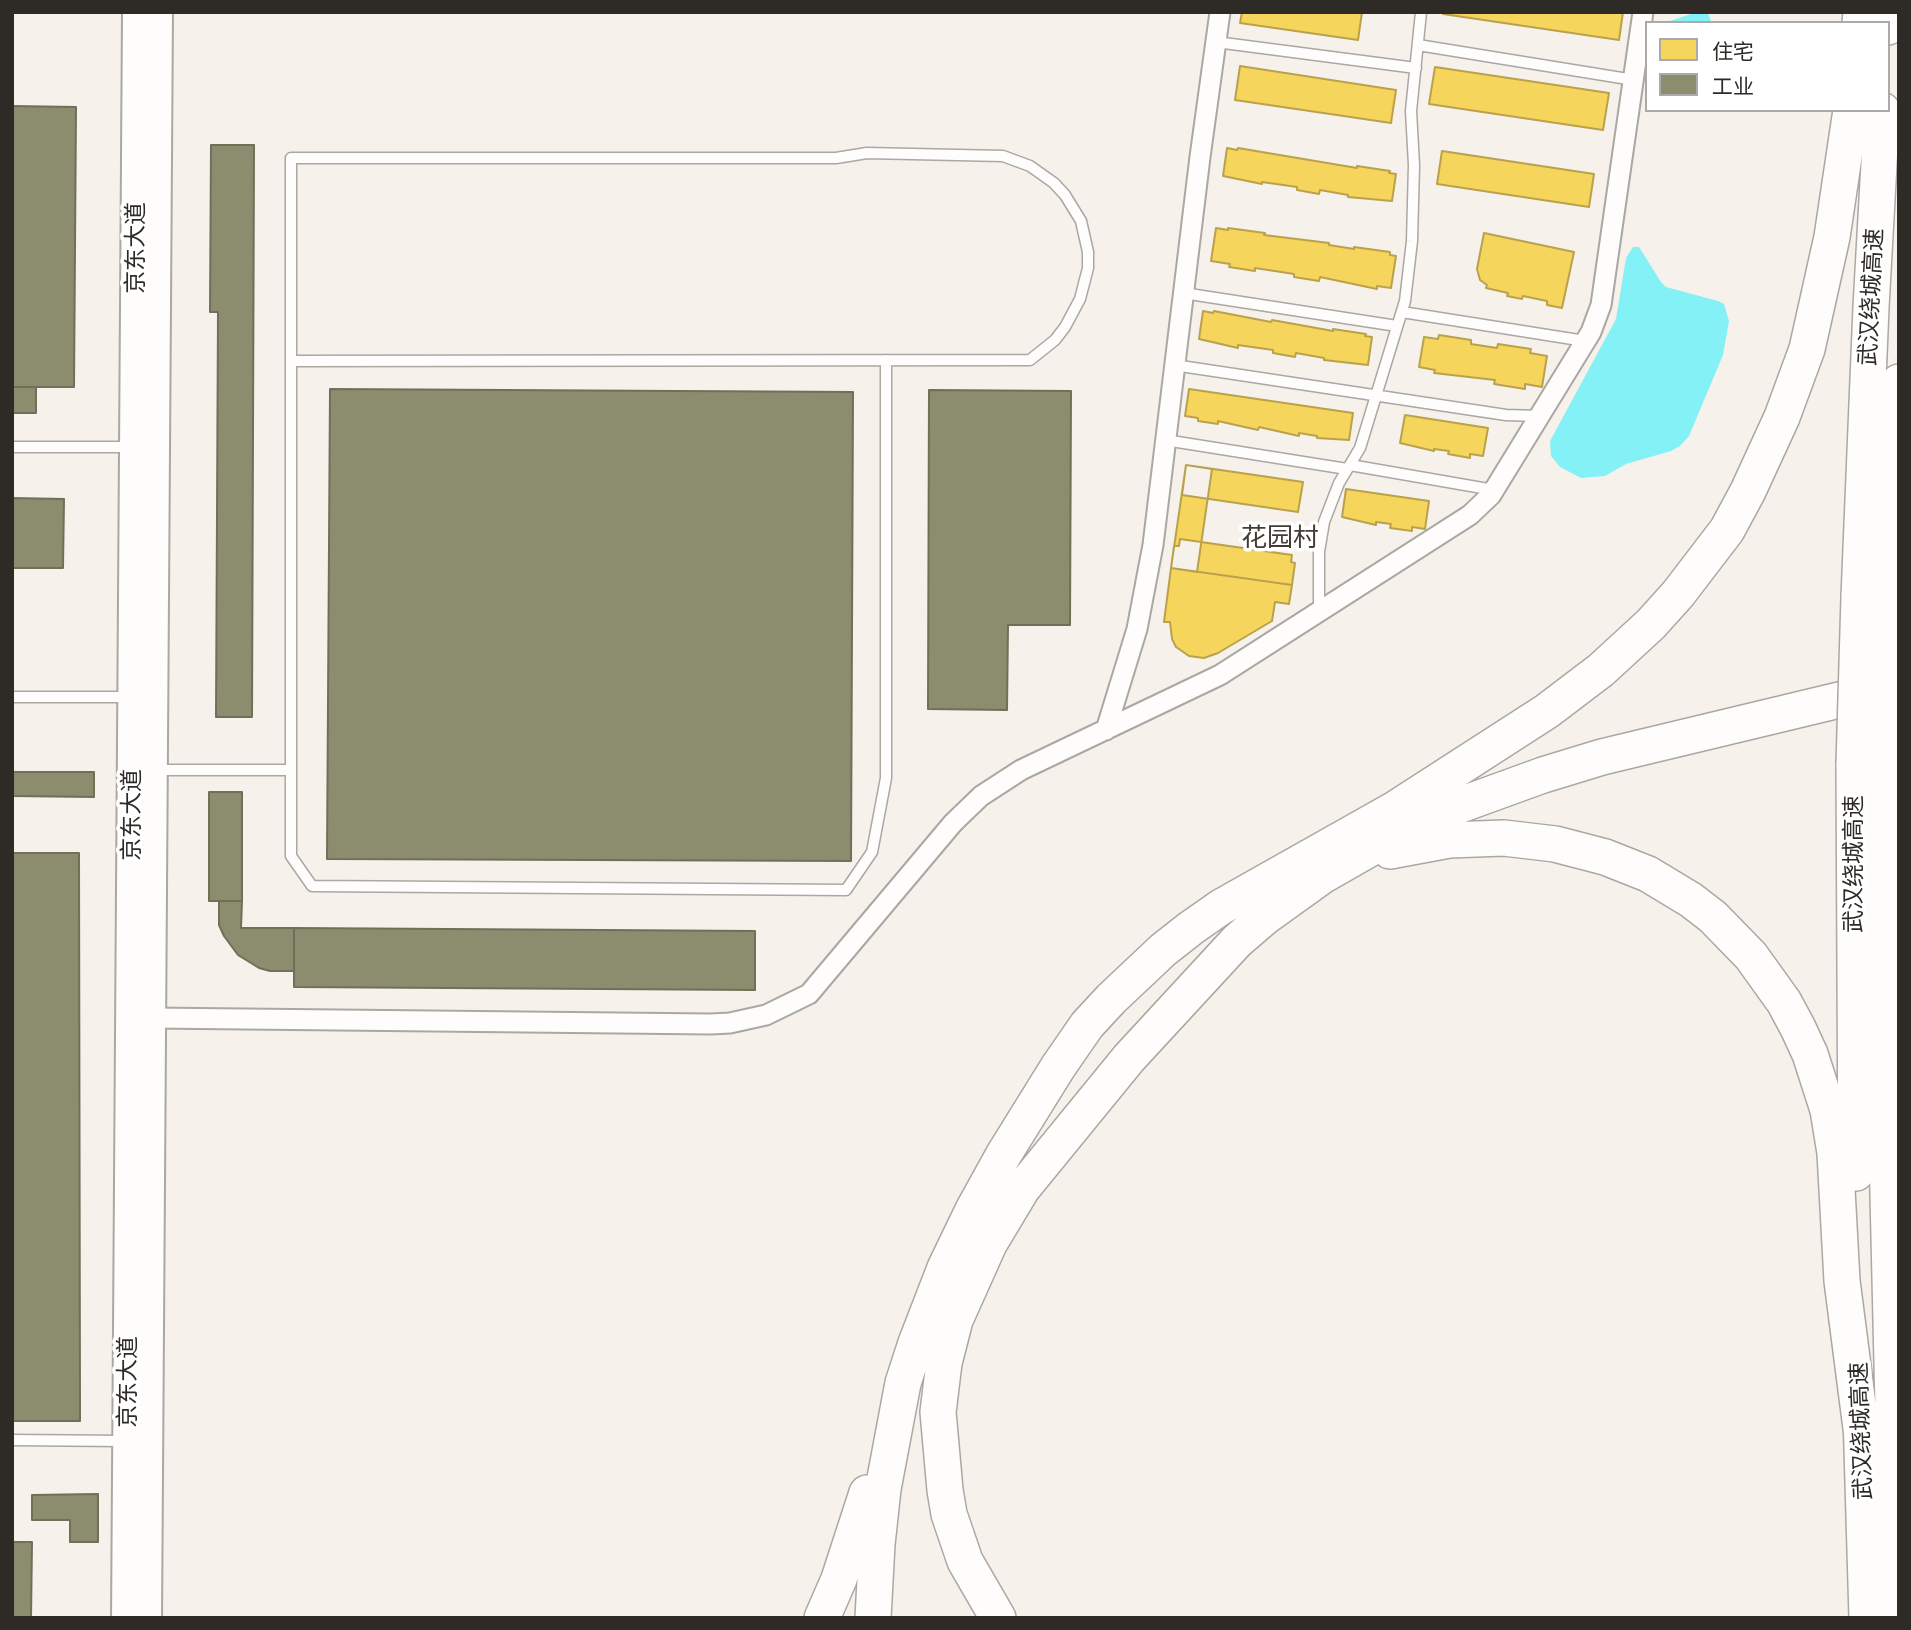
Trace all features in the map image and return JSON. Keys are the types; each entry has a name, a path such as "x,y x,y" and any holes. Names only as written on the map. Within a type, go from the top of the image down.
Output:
{"highway":[{"path":"822,1618 847,1555 930,1304 973,1210 1030,1110 1087,1025 1136,974 1221,907 1395,808 1547,711 1601,670 1643,632 1678,594 1727,530 1768,450 1807,349 1832,237 1851,112"},
{"name":"武汉绕城高速","path":"1867,1618 1855,1113 1875,594 1870,333 1882,112"},
{"name":"武汉绕城高速","path":"1875,594 1899,382"},
{"path":"1395,808 1435,797 1538,759 1597,741 1899,668"},
{"path":"892,1618 896,1546 922,1388 989,1244 1022,1189 1129,1058 1237,941 1322,876 1441,812 1543,775 1648,745 1899,685"},
{"name":"武汉绕城高速","path":"1870,761 1886,1027 1898,1618"},
{"path":"1322,876 1394,849 1421,844 1476,838 1529,840 1580,849 1627,864 1691,900 1733,936 1768,978 1794,1019 1810,1054 1828,1110 1835,1153 1842,1281 1862,1436"},
{"path":"1886,1027 1899,880"},
{"path":"955,1320 944,1363 938,1412 944,1490 965,1561 998,1618"},
{"path":"873,1618 883,1489 903,1383"}],"main road":[{"name":"京东大道","path":"127,1618 137,12"},
{"name":"京东大道","path":"147,1618 158,12"}],"street":[{"path":"1106,730 1137,629 1153,545 1220,12"},
{"path":"152,1018 711,1024 766,1015 809,994 953,823 981,796 1021,770 1220,675 1470,514 1495,490 1596,320 1605,289 1643,12"}],"lane":[{"path":"1319,611 1321,536 1339,483 1360,448 1402,312 1412,241 1414,165 1411,111 1421,12"},
{"path":"1216,42 1416,68"},
{"path":"1418,45 1634,80"},
{"path":"291,361 886,360 1030,360 1055,340 1065,327 1085,284 1088,252 1081,221 1054,183 1030,166 1003,156 867,153 836,158 292,158 291,361 291,856 312,886 846,890 872,852 886,778 886,360"},
{"path":"1183,293 1397,326"},
{"path":"1402,312 1585,341"},
{"path":"1174,365 1506,415 1540,416"},
{"path":"1165,440 1495,490"},
{"path":"12,447 135,447"},
{"path":"12,697 133,697"},
{"path":"153,770 291,770"},
{"path":"12,1440 128,1441"}],"water":[{"path":"1697,12 1708,14 1711,21 1670,21"},
{"path":"1633,247 1639,247 1666,287 1724,304 1729,321 1723,355 1689,436 1680,446 1626,464 1605,476 1581,478 1560,467 1551,456 1550,441 1616,319 1626,258"}],"building: 住宅":[{"path":"1242,12 1362,12 1358,40 1240,23"},
{"path":"1443,12 1623,12 1619,40"},
{"path":"1240,66 1396,90 1391,123 1235,100"},
{"path":"1435,67 1609,93 1603,130 1429,104"},
{"path":"1227,148 1390,171 1389,173 1396,174 1392,201 1348,197 1320,190 1319,194 1297,190 1297,187 1262,184 1223,176"},
{"path":"1442,151 1594,174 1589,207 1437,184"},
{"path":"1216,228 1390,252 1390,255 1396,256 1391,288 1377,286 1377,289 1320,277 1319,281 1294,277 1294,274 1229,267 1230,264 1211,261"},
{"path":"1484,233 1574,252 1562,308 1547,305 1547,301 1507,296 1508,293 1486,288 1487,285 1480,280 1477,269"},
{"path":"1203,311 1366,334 1365,336 1372,337 1368,365 1324,360 1296,353 1295,357 1273,353 1273,350 1238,345 1238,348 1199,339"},
{"path":"1439,335 1471,340 1471,344 1497,348 1498,344 1531,349 1530,353 1547,356 1542,387 1525,384 1525,389 1494,384 1495,380 1434,373 1435,370 1419,367 1424,337 1438,339"},
{"path":"1189,389 1353,413 1349,440 1317,438 1299,433 1299,436 1218,421 1218,424 1198,421 1198,418 1185,416"},
{"path":"1405,415 1488,428 1483,456 1470,454 1470,458 1448,454 1449,451 1434,451 1400,443"},
{"path":"1186,465 1303,482 1298,512 1182,495"},
{"path":"1186,465 1212,469 1197,572 1171,568"},
{"path":"1346,489 1429,501 1425,529 1412,527 1412,531 1390,528 1391,524 1376,522 1376,525 1342,517"},
{"path":"1180,539 1292,555 1291,562 1295,563 1292,585 1171,568 1174,546 1179,546"},
{"path":"1171,568 1292,585 1289,604 1275,602 1272,621 1218,653 1204,658 1189,656 1176,647 1170,622 1164,622"}],"building: 工业":[{"path":"12,106 76,107 74,387 12,387"},
{"path":"211,145 254,145 252,717 216,717 218,312 210,312"},
{"path":"12,387 36,387 36,413 12,413"},
{"path":"330,389 853,392 851,861 327,859"},
{"path":"929,390 1071,391 1070,625 1008,625 1007,710 928,709"},
{"path":"12,498 64,499 63,568 12,568"},
{"path":"12,772 94,772 94,797 12,796"},
{"path":"209,792 242,792 242,901 209,901"},
{"path":"12,853 79,853 80,1421 12,1421"},
{"path":"219,901 242,901 241,928 294,928 294,971 259,968 238,955 219,925"},
{"path":"294,928 755,931 755,990 294,987"},
{"path":"98,1494 98,1542 70,1542 70,1520 32,1520 32,1495"},
{"path":"12,1542 32,1542 31,1618 12,1618"}],"district":[{"name":"花园村","path":"1280,539"}]}
